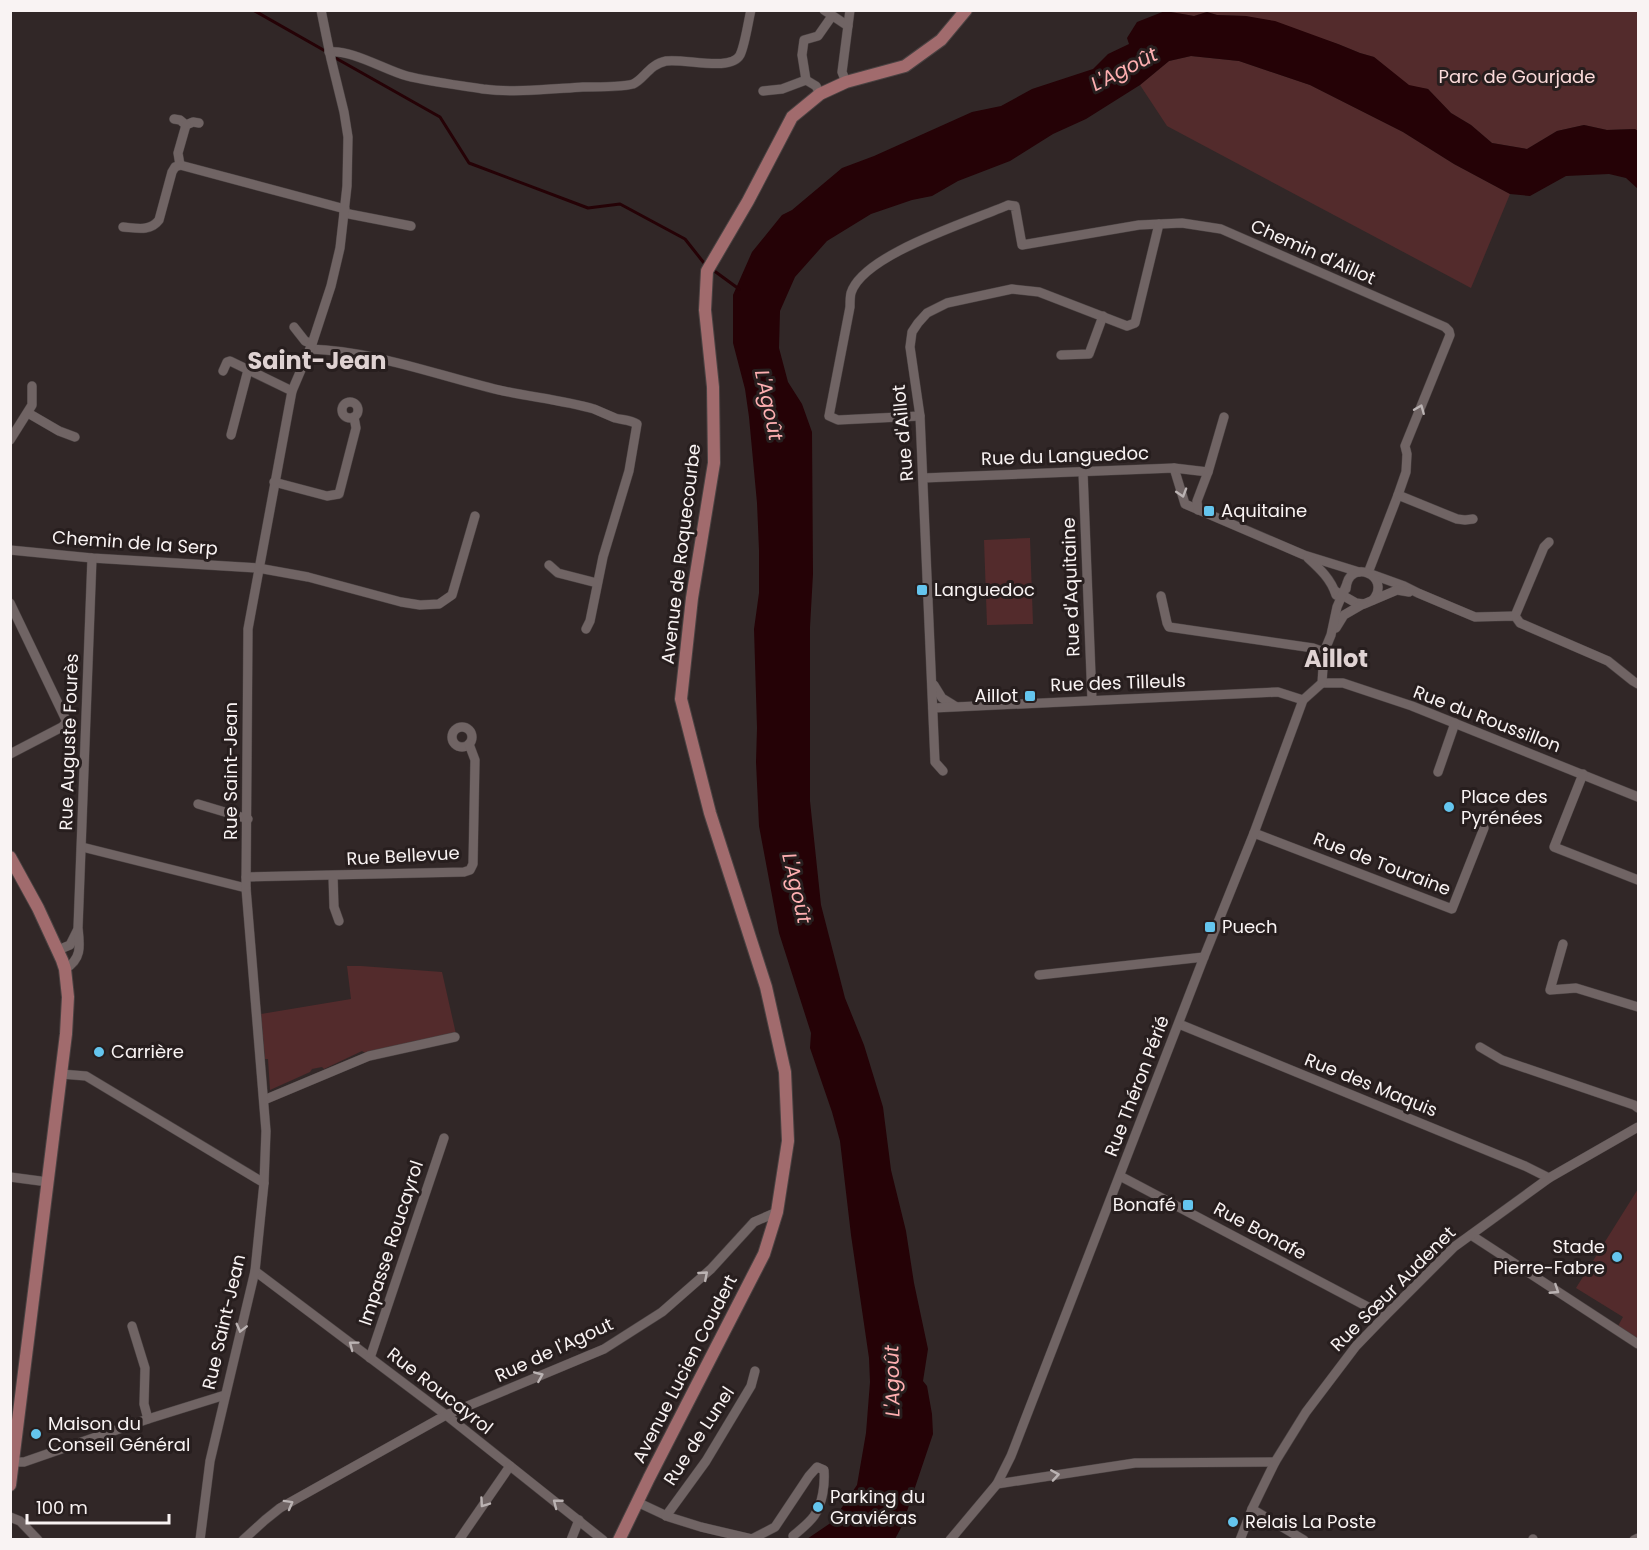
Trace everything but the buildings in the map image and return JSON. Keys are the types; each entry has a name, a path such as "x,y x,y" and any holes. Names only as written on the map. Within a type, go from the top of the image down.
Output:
{"main road":[{"name":"Avenue de Roquecourbe","path":"777,1212 788,1141 785,1072 766,987 711,813 681,699 692,598 714,463 713,387 705,310 709,267 748,201 792,117 820,94 846,82 905,66 941,40 966,10"},
{"path":"10,857 58,950 65,969 68,1009 10,1485"},
{"name":"Avenue Lucien Coudert","path":"619,1539 764,1254 777,1212"}],"street":[{"path":"330,56 335,51 407,76 486,89 600,87 634,83 655,65 665,61 685,60 725,64 733,62 740,56 751,10"},
{"path":"846,82 842,72 850,10"},
{"name":"Rue Saint-Jean","path":"200,1539 210,1461 255,1271 264,1183 266,1131 246,888 248,629 292,391 322,315 336,267 345,211 349,158 348,137 319,11"},
{"path":"820,94 816,86 806,80 802,55 804,40 818,36 828,13 848,26"},
{"path":"763,91 782,89 806,80"},
{"path":"174,118 186,125"},
{"path":"186,125 193,122 199,123"},
{"path":"180,165 178,153 186,125"},
{"path":"123,227 145,228 156,224 172,172 180,165 345,211 411,226"},
{"name":"Chemin d'Aillot","path":"920,416 838,420 829,416 851,292 873,267 914,242 1008,205 1015,206 1022,245 1139,225 1182,223 1221,229 1445,327 1449,331 1435,373 1405,446 1406,472 1398,495"},
{"name":"Rue d'Aillot","path":"943,771 935,762 920,416 910,347 912,332 927,313 939,306 1012,289 1039,292 1127,326 1135,323 1159,224"},
{"path":"1061,355 1089,354 1103,316"},
{"path":"294,327 311,347 387,360 498,390 594,410 637,424 629,471 605,549 590,621 585,629"},
{"path":"223,371 227,362 230,361 292,391"},
{"path":"231,435 248,370"},
{"path":"11,438 32,405 32,386"},
{"path":"28,412 59,431 75,436"},
{"path":"274,482 327,496 339,494 356,428 354,417"},
{"path":"1198,510 1197,501 1224,417"},
{"path":"1174,468 1185,504 1198,510 1304,555 1404,586 1475,617 1515,616"},
{"name":"Rue du Languedoc","path":"923,478 1174,468 1208,472"},
{"name":"Rue d'Aquitaine","path":"1083,472 1092,700"},
{"path":"1322,683 1324,652 1331,635 1337,607 1350,577 1363,572 1398,495 1457,519 1473,519"},
{"name":"Chemin de la Serp","path":"10,550 92,558 258,568 308,577 401,603 439,604 452,595 475,516"},
{"path":"1515,616 1544,547 1549,542"},
{"path":"1304,555 1356,603 1368,602 1377,594 1378,586 1374,577 1363,572"},
{"name":"Rue Auguste Fourès","path":"65,969 77,958 80,944 78,928 92,558"},
{"path":"549,565 558,573 597,583"},
{"path":"1331,635 1344,615 1368,602 1397,590 1418,593"},
{"path":"1161,597 1169,627 1313,648 1324,652"},
{"path":"10,603 66,720 62,727 10,754"},
{"path":"1515,616 1520,623 1608,661 1638,684"},
{"path":"932,681 942,698 955,706"},
{"name":"Rue Théron Périé","path":"950,1539 997,1484 1011,1456 1254,833 1303,700 1322,683"},
{"name":"Rue du Roussillon","path":"1322,683 1343,683 1412,706 1638,797"},
{"name":"Rue des Tilleuls","path":"933,708 1278,692 1303,700"},
{"path":"1438,772 1455,723"},
{"name":"Rue Bellevue","path":"246,877 464,872 470,870 475,760 469,744"},
{"path":"1583,774 1554,847 1638,880"},
{"path":"198,804 248,819"},
{"name":"Rue de Touraine","path":"1254,833 1452,909 1484,828"},
{"path":"82,847 246,888"},
{"path":"333,876 334,907 339,921"},
{"path":"58,950 70,945 78,928"},
{"path":"1563,944 1550,990 1576,988 1638,1007"},
{"path":"1038,975 1204,957"},
{"name":"Rue des Maquis","path":"1179,1024 1549,1178"},
{"path":"264,1100 369,1056 455,1037"},
{"path":"1480,1047 1502,1060 1638,1107"},
{"path":"61,1074 86,1076 264,1183"},
{"name":"Rue Sœur Audenet","path":"1240,1539 1275,1462 1306,1412 1356,1346 1455,1247 1549,1178 1638,1127"},
{"name":"Impasse Roucayrol","path":"370,1358 444,1138"},
{"name":"Rue Bonafe","path":"1120,1176 1385,1316"},
{"path":"10,1177 48,1182"},
{"name":"Rue de l'Agout","path":"243,1539 280,1508 446,1415 604,1349 662,1312 711,1269 754,1222 777,1212"},
{"path":"1471,1235 1638,1344"},
{"name":"Rue Roucayrol","path":"255,1271 446,1415 603,1539"},
{"path":"132,1326 150,1368 144,1404 148,1419"},
{"name":"Rue de Lunel","path":"666,1516 706,1461 751,1386 755,1371"},
{"path":"14,1461 24,1462 225,1395"},
{"path":"1253,1462 1267,1478"},
{"path":"997,1484 1135,1463 1275,1462"},
{"path":"459,1539 510,1466"},
{"path":"637,1502 666,1516 752,1539 775,1527 817,1467 824,1470 825,1483 815,1515 793,1536"},
{"path":"1252,1509 1304,1539"},
{"path":"10,1518 20,1521 38,1539"},
{"path":"571,1539 579,1520"},
{"path":"1634,1539 1638,1538"}],"green space":[{"name":"Parc de Gourjade","path":"1165,11 1638,11 1638,131 1635,129 1607,130 1584,125 1557,131 1527,149 1492,143 1471,125 1451,113 1428,89 1409,86 1374,57 1246,16 1217,15 1207,12 1194,16"},
{"path":"1191,56 1239,61 1310,85 1403,132 1454,164 1510,194 1471,288 1167,126 1140,85 1169,61"},
{"path":"1030,538 1033,624 987,625 984,540"},
{"path":"347,966 442,972 456,1034 367,1054 362,1051 324,1069 322,1067 312,1069 270,1090 261,1014 351,999"},
{"name":"Stade Pierre-Fabre","path":"1638,1189 1638,1339 1618,1326 1623,1317 1576,1288"}],"water":[{"name":"L'Agoût","path":"1165,11 1194,16 1207,12 1275,21 1374,57 1409,85 1428,89 1451,113 1471,125 1492,143 1527,149 1557,131 1584,125 1607,130 1635,129 1638,131 1638,189 1626,178 1609,174 1566,176 1530,196 1510,194 1454,164 1403,132 1310,85 1239,61 1191,56 1169,61 1140,85 1086,119 1053,134 1010,161 958,181 932,196 912,200 871,214 827,241 795,277 780,311 779,348 788,382 802,404 812,432 810,801 821,905 845,998 864,1045 883,1107 891,1170 906,1231 928,1349 923,1381 927,1386 933,1434 902,1526 895,1539 807,1539 832,1522 857,1485 866,1433 870,1382 869,1358 840,1141 810,1048 811,1033 779,933 759,826 754,629 759,593 757,503 745,389 733,343 733,295 752,252 782,215 792,210 842,168 972,112 1001,106 1032,89 1093,69 1108,54 1129,44 1127,38 1137,22"}],"waterway":[{"path":"253,10 327,52"},
{"path":"332,56 440,117 469,163 588,208 620,204 685,239 708,266"},
{"path":"713,270 739,289"}],"place":[{"name":"Aquitaine","path":"1209,511"},
{"name":"Languedoc","path":"922,590"},
{"name":"Aillot","path":"1030,696"},
{"name":"Place des Pyrénées","path":"1449,807"},
{"name":"Puech","path":"1210,927"},
{"name":"Carrière","path":"99,1052"},
{"name":"Bonafé","path":"1188,1205"},
{"name":"Stade Pierre-Fabre","path":"1617,1257"},
{"name":"Maison du Conseil Général","path":"36,1434"},
{"name":"Parking du Graviéras","path":"818,1507"},
{"name":"Relais La Poste","path":"1233,1522"}],"district":[{"name":"Saint-Jean","path":"317,361"},
{"name":"Aillot","path":"1336,659"}]}
